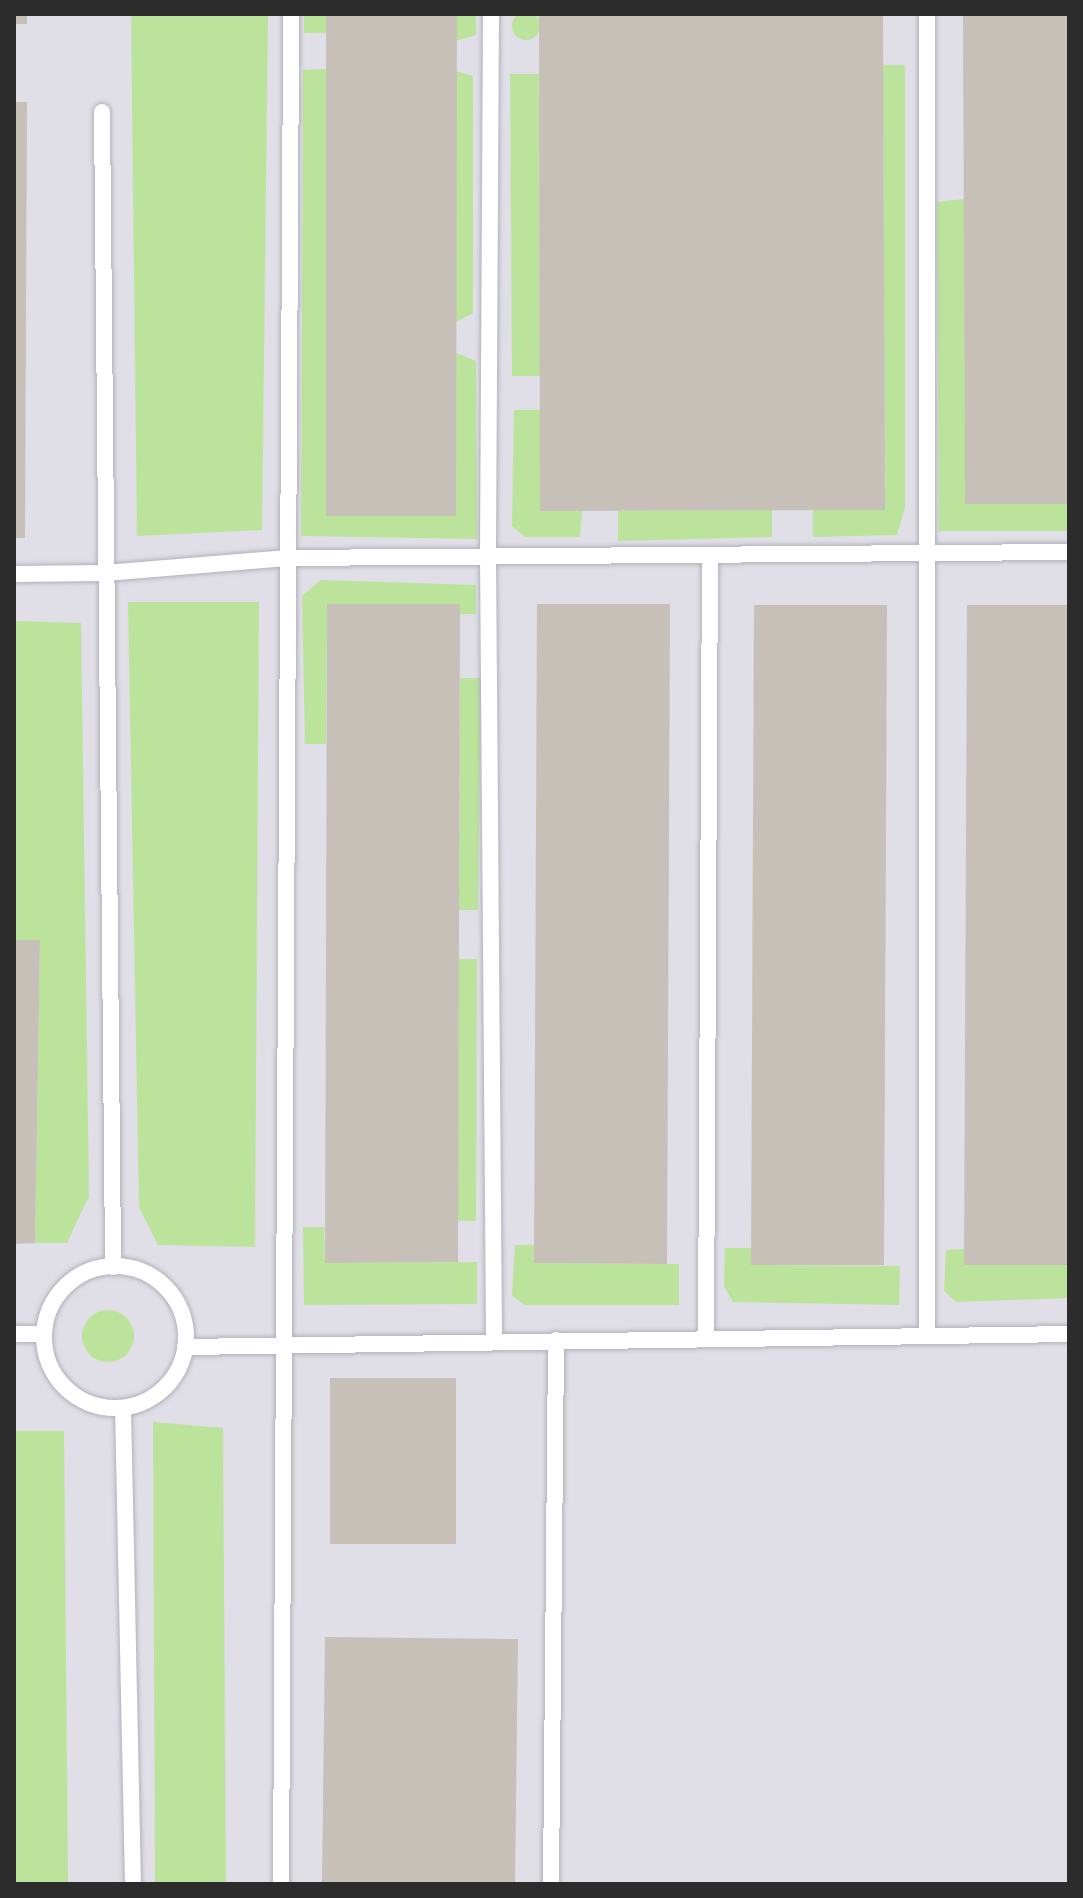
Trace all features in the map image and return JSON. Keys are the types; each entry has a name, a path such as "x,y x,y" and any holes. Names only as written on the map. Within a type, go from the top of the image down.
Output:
{"lane":[{"path":"281,1884 281,1344 291,14"},
{"path":"491,14 488,556 494,1341"},
{"path":"927,14 924,553 927,1336"},
{"path":"102,112 113,1267"},
{"path":"14,574 105,573 287,558 1069,552"},
{"path":"706,1339 710,555"},
{"path":"113,1267 145,1272 163,1285 185,1324 185,1347 166,1387 146,1401 123,1408 98,1407 75,1397 57,1380 47,1359 43,1334 49,1310 62,1289 80,1275 113,1267"},
{"path":"14,1334 43,1334"},
{"path":"185,1347 1069,1334"},
{"path":"551,1884 556,1340"},
{"path":"123,1408 133,1884"}],"shaded area":[{"path":"14,14 1069,14 1069,1884 14,1884"}],"green space":[{"path":"526,12 536,16 540,26 536,36 526,40 516,36 512,26 516,16"},
{"path":"131,14 268,14 262,530 137,536"},
{"path":"304,14 326,14 326,33 304,33"},
{"path":"457,14 476,14 476,35 456,41"},
{"path":"883,65 905,65 905,507 897,535 813,537 813,510 885,509"},
{"path":"326,69 326,515 456,515 456,353 476,361 477,539 301,536 303,70"},
{"path":"456,71 473,76 473,313 456,322"},
{"path":"510,74 539,74 540,376 512,376"},
{"path":"964,199 1069,504 1069,531 939,531 937,202"},
{"path":"514,410 540,410 541,511 582,511 580,537 525,537 512,526"},
{"path":"772,510 772,537 618,541 618,511"},
{"path":"321,580 476,585 476,614 460,614 460,604 327,604 326,744 305,744 302,596"},
{"path":"128,602 259,602 255,1247 158,1245 139,1207"},
{"path":"14,621 81,623 89,1196 67,1243 35,1243 40,941 14,940"},
{"path":"460,678 481,678 478,910 459,910"},
{"path":"459,959 477,959 476,1221 458,1221"},
{"path":"303,1227 324,1227 325,1263 477,1262 477,1304 304,1305"},
{"path":"515,1245 534,1245 534,1263 679,1264 679,1305 525,1305 512,1296"},
{"path":"725,1248 751,1248 752,1265 900,1266 899,1305 733,1302 724,1286"},
{"path":"964,1249 964,1265 1069,1265 1069,1298 956,1302 944,1291 946,1250"},
{"path":"108,1310 126,1318 134,1336 126,1354 108,1362 90,1354 82,1336 90,1318"},
{"path":"153,1422 223,1428 226,1884 155,1884"},
{"path":"14,1431 64,1431 68,1884 14,1884"}],"building":[{"path":"14,14 27,14 27,24 14,24"},
{"path":"326,14 457,14 456,516 326,516"},
{"path":"539,14 883,14 885,510 540,511"},
{"path":"963,14 1069,14 1069,504 965,504"},
{"path":"14,102 27,102 25,538 14,538"},
{"path":"327,604 460,604 458,1262 325,1263"},
{"path":"537,604 670,604 667,1264 534,1263"},
{"path":"754,605 887,605 884,1265 751,1265"},
{"path":"967,605 1069,605 1069,1265 964,1265"},
{"path":"14,940 40,940 35,1243 14,1244"},
{"path":"330,1378 456,1378 456,1544 330,1544"},
{"path":"325,1637 518,1639 515,1884 322,1884"}]}
